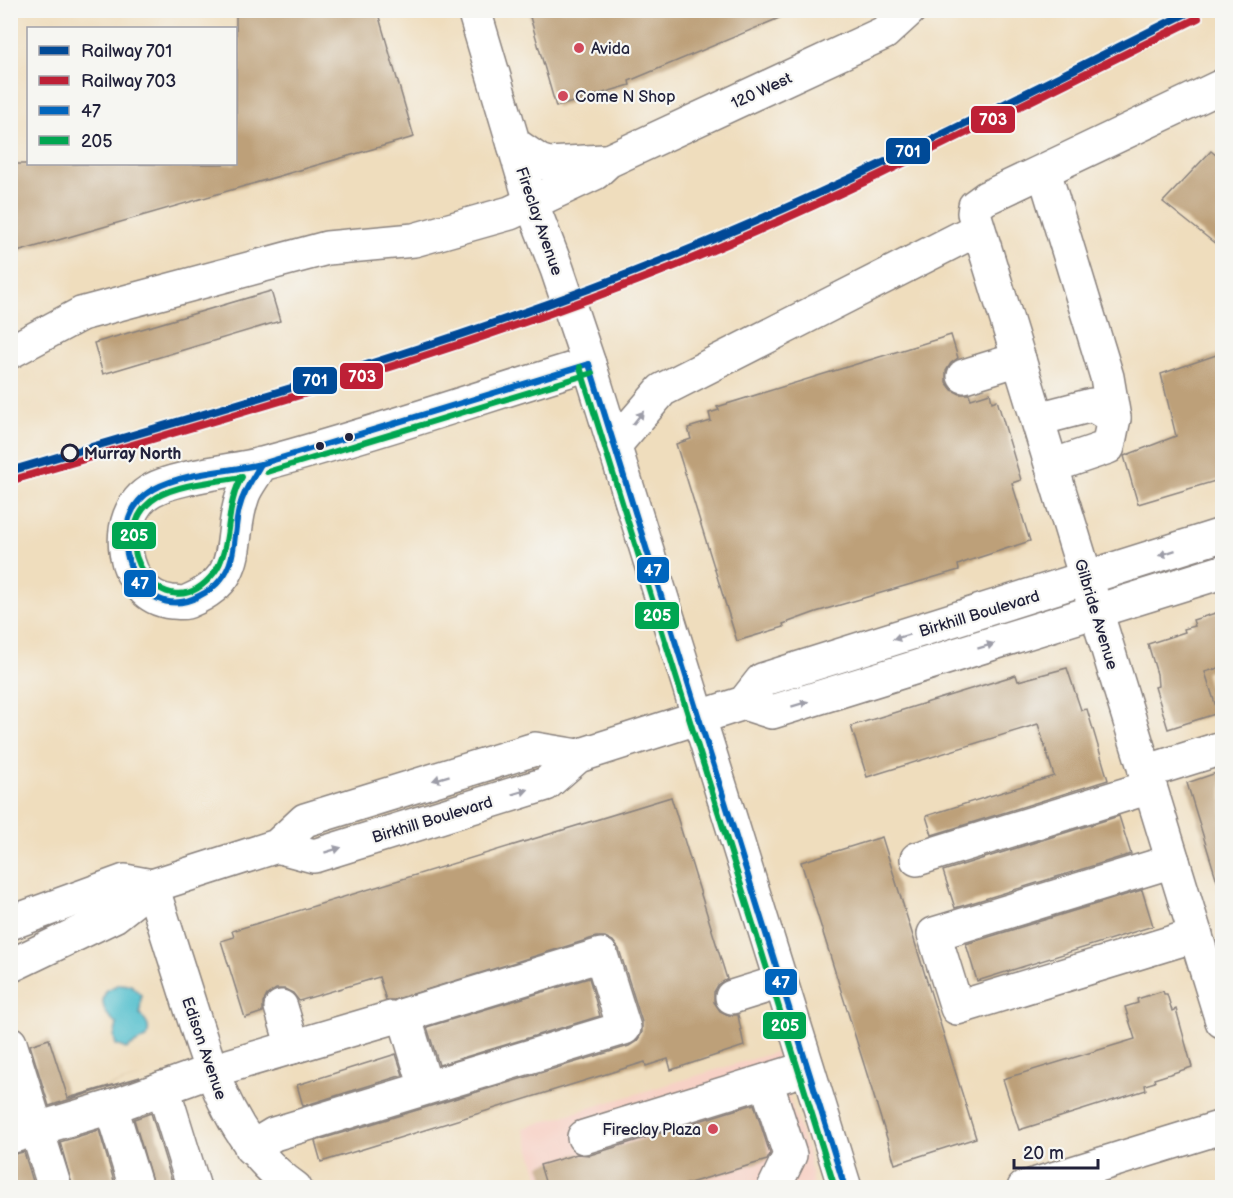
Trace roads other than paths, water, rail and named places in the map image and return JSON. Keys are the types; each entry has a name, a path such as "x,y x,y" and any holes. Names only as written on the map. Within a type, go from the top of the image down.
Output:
{"street":[{"name":"Fireclay Avenue","path":"474,10 531,202 557,269 589,364 845,1188"},
{"name":"120 West","path":"10,351 81,314 327,248 414,240 510,213 595,173 608,161 885,33 909,10"},
{"path":"614,446 662,390 976,218 986,198 1222,86"},
{"name":"120 West","path":"514,144 539,161 548,164 608,161"},
{"path":"1044,171 1107,377 1114,418 1108,447 1052,466"},
{"name":"Gilbride Avenue","path":"976,218 1222,1021"},
{"path":"964,376 1019,359"},
{"path":"261,464 243,495 237,523 235,552 231,562 226,573 210,591 186,603 159,601 141,587 124,547 126,524 135,504 152,490 261,464 589,364"},
{"path":"1038,419 1092,405 1114,418"},
{"name":"Birkhill Boulevard","path":"10,966 114,916 152,886 277,846 314,856 546,784 578,756 744,703 762,680 1222,535"},
{"name":"Birkhill Boulevard","path":"744,703 772,712 1222,572"},
{"path":"917,859 1147,779 1222,748"},
{"path":"1173,861 934,934 957,1008 1196,935"},
{"path":"10,923 124,881 152,886"},
{"name":"Edison Avenue","path":"152,886 211,1071 227,1110 251,1148 295,1188"},
{"path":"251,1148 274,1134 426,1088 624,1028 601,955 404,1014 426,1088"},
{"path":"732,996 780,982"},
{"path":"280,1007 293,1047"},
{"path":"24,1133 111,1107 211,1071 391,1018"},
{"path":"10,1043 24,1133 55,1188"},
{"path":"584,1137 807,1068"},
{"path":"766,1081 790,1155 774,1188"},
{"path":"164,1088 194,1188"},
{"path":"111,1107 136,1188"},
{"path":"1024,1188 1222,1127"}],"water":[{"path":"119,984 131,985 141,995 140,1014 148,1030 147,1037 126,1049 116,1045 114,1037 117,1024 106,1013 103,1005 107,990"}],"rail line":[{"name":"701","path":"10,471 344,372 592,288 739,228 870,169 1193,10"},
{"name":"703","path":"13,480 431,354 596,297 743,237 875,177 1198,18"}],"place":[{"name":"Avida","path":"579,48"},
{"name":"Come N Shop","path":"563,96"},
{"name":"Murray North","path":"70,453"},
{"name":"Fireclay Plaza","path":"713,1129"}]}
